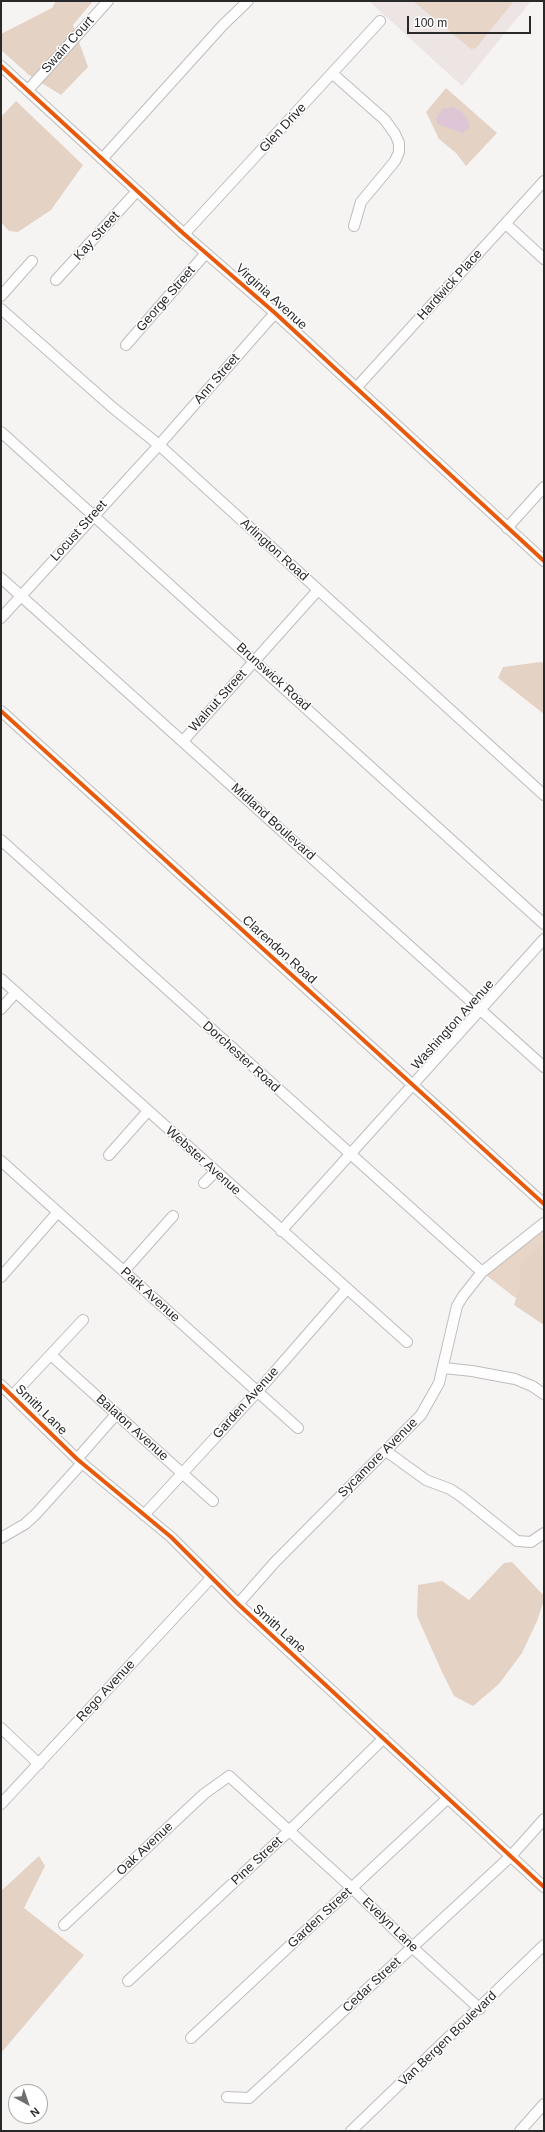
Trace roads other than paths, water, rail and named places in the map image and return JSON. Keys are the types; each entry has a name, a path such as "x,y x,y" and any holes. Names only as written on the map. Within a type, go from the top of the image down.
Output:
{"street":[{"name":"Swain Court","path":"28,90 108,1"},
{"path":"102,159 223,25 248,1"},
{"name":"Glen Drive","path":"184,234 333,74 380,21"},
{"name":"Virginia Avenue","path":"1,66 184,234 275,313 544,561"},
{"path":"333,74 385,120 395,134 399,143 399,152 394,161 361,202 354,226"},
{"name":"Hardwick Place","path":"356,388 544,181"},
{"name":"Kay Street","path":"56,280 138,191"},
{"path":"506,224 544,259"},
{"name":"George Street","path":"126,345 206,253"},
{"path":"1,296 32,261"},
{"name":"Arlington Road","path":"1,308 112,407 159,445 544,795"},
{"name":"Ann Street","path":"159,445 275,313"},
{"name":"Brunswick Road","path":"1,432 544,924"},
{"name":"Locust Street","path":"1,618 93,515 159,445"},
{"path":"507,528 544,487"},
{"name":"Midland Boulevard","path":"1,578 544,1067"},
{"name":"Walnut Street","path":"183,741 318,590"},
{"name":"Clarendon Road","path":"1,711 544,1204"},
{"name":"Dorchester Road","path":"1,840 349,1155 482,1272"},
{"name":"Washington Avenue","path":"281,1230 544,939"},
{"name":"Webster Avenue","path":"1,979 346,1290 407,1342"},
{"path":"1,1009 16,992"},
{"path":"109,1156 148,1111"},
{"name":"Park Avenue","path":"1,1161 298,1428"},
{"path":"204,1183 215,1172"},
{"path":"1,1277 58,1212"},
{"path":"124,1272 173,1216"},
{"name":"Sycamore Avenue","path":"238,1604 275,1562 352,1482 386,1451 421,1415 439,1383 444,1368 457,1306 482,1272 544,1223"},
{"name":"Garden Avenue","path":"144,1515 258,1391 346,1290"},
{"path":"13,1395 83,1320"},
{"name":"Balaton Avenue","path":"51,1355 213,1501"},
{"path":"444,1368 472,1371 515,1379 532,1386 544,1394"},
{"name":"Smith Lane","path":"1,1385 13,1395 79,1461 171,1538 238,1604 544,1888"},
{"path":"1,1538 25,1524 36,1514 112,1419 118,1415"},
{"path":"386,1451 426,1480 450,1489 462,1497 517,1541 530,1542 544,1533"},
{"name":"Rego Avenue","path":"1,1804 211,1578"},
{"path":"1,1728 39,1764"},
{"name":"Pine Street","path":"128,1981 290,1830 384,1738"},
{"name":"Evelyn Lane","path":"229,1776 290,1830 413,1948 480,2009"},
{"name":"Oak Avenue","path":"64,1925 204,1794 229,1776"},
{"name":"Garden Street","path":"191,2038 448,1798"},
{"name":"Cedar Street","path":"227,2097 249,2098 413,1948 510,1856 544,1819"},
{"name":"Van Bergen Boulevard","path":"351,2131 544,1946"},
{"path":"523,2130 544,2104"}]}
